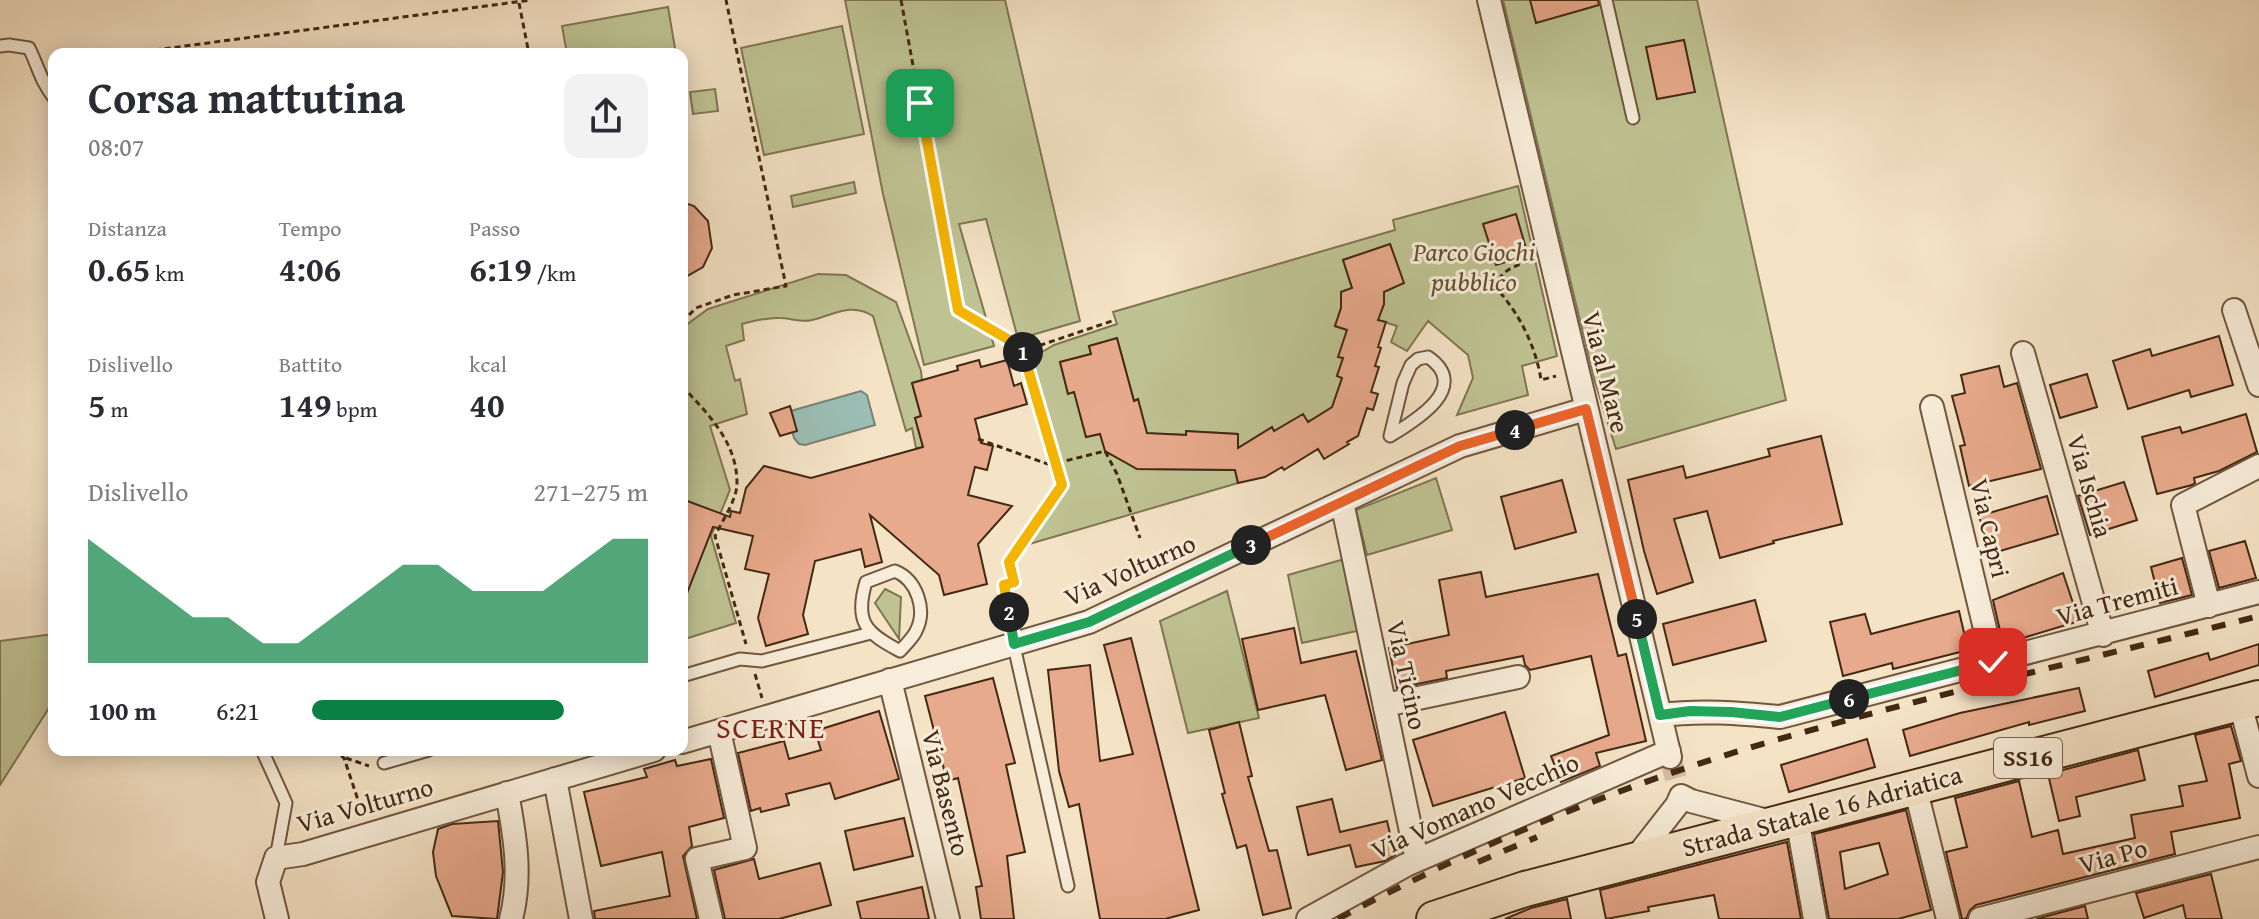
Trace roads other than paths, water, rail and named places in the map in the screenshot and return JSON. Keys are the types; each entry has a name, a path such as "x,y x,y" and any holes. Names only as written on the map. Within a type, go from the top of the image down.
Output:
{"main road":[{"name":"Strada Statale 16 Adriatica","path":"1434,919 1503,908 1634,860 2249,700"}],"street":[{"name":"Via al Mare","path":"1489,0 1669,754"},
{"path":"2234,310 2259,385"},
{"name":"Via Ischia","path":"2023,353 2108,633"},
{"path":"2041,373 2108,633"},
{"name":"Via Capri","path":"1932,407 1993,662"},
{"name":"Via Volturno","path":"688,740 898,678 1015,650 1089,622 1460,446 1586,409"},
{"path":"2209,606 2183,505 2259,466"},
{"name":"Via Ticino","path":"1342,502 1417,860"},
{"name":"Via Tremiti","path":"1660,715 1690,711 1780,717 2259,592"},
{"path":"1385,705 1518,677"},
{"name":"Via Basento","path":"898,678 948,919"},
{"path":"2249,700 2259,776"},
{"path":"711,919 697,859 745,848 719,731"},
{"name":"Via Vomano Vecchio","path":"1308,919 1417,860 1669,754"},
{"name":"Via Volturno","path":"276,858 303,854 634,756"},
{"path":"555,779 581,919"},
{"path":"1915,787 1948,919"},
{"path":"507,793 518,853 511,919"},
{"path":"1684,803 1787,821 1815,919"},
{"path":"1684,803 1699,812 1702,827 1698,844"},
{"path":"1634,860 1684,803"},
{"name":"Via Po","path":"1980,919 2259,847"},
{"path":"276,858 268,882 277,919"}],"lane":[{"path":"1606,0 1633,118"},
{"path":"0,46 29,48 38,66 41,82 48,91"},
{"path":"1428,357 1442,372 1443,386 1436,404 1416,421 1390,436 1407,372 1418,359 1428,357"},
{"path":"898,678 900,651 916,632 920,603 909,580 895,571 866,582 861,602 862,618 871,633 900,651"},
{"path":"688,674 740,659 762,661 871,633"},
{"path":"1015,650 1068,886"},
{"path":"265,756 286,803 276,858"},
{"path":"384,763 408,756"}],"water":[{"path":"861,391 867,395 875,425 805,445 794,438 787,412"}],"tunnel":[{"path":"1670,757 1681,796"}],"railway":[{"path":"1338,919 1505,838 1679,770 1854,718 2259,616"},
{"path":"1478,862 1537,837"}],"district":[{"name":"SCERNE","path":"771,728"}],"park label":[{"name":"Parco Giochi pubblico","path":"1474,267"}]}
